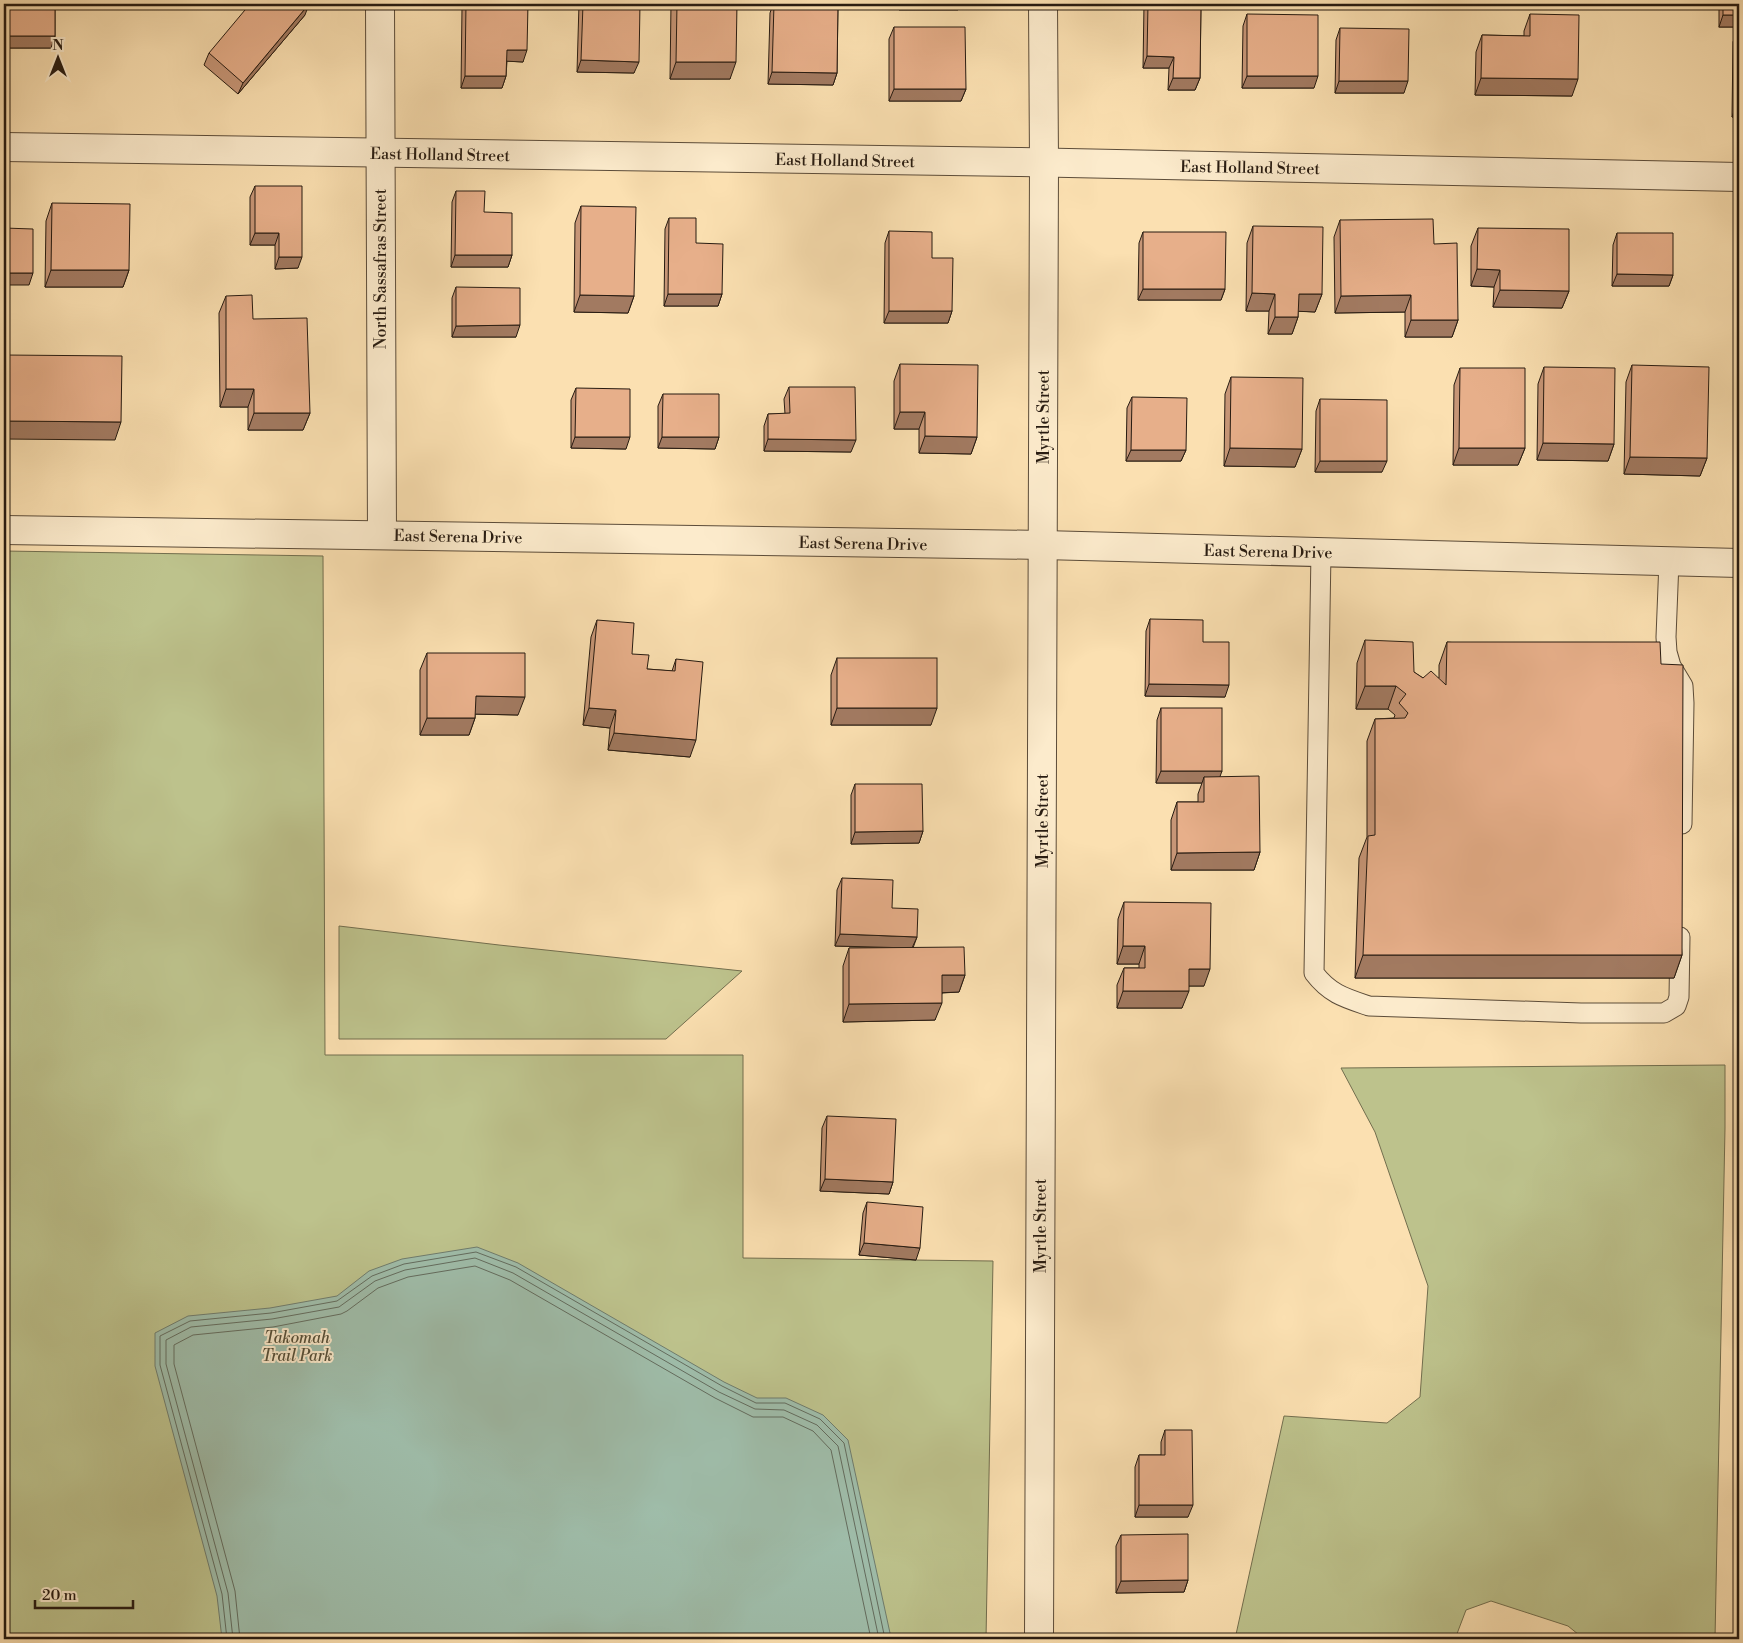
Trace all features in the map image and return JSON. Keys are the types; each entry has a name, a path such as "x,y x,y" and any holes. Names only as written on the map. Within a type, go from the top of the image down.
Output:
{"street":[{"name":"North Sassafras Street","path":"380,4 382,535"},
{"name":"Myrtle Street","path":"1039,1639 1043,4"},
{"name":"East Holland Street","path":"4,147 1044,163 1739,177"},
{"name":"East Serena Drive","path":"4,530 1043,546 1731,562"}],"lane":[{"path":"1321,552 1314,963 1314,973 1320,981 1338,995 1369,1006 1580,1013 1664,1013 1676,1006 1679,997 1680,918"},
{"path":"1669,561 1667,652 1671,666 1683,686 1684,703 1682,840"}],"green space":[{"name":"Takomah Trail Park","path":"4,551 323,556 325,1055 743,1055 743,1258 993,1261 986,1639 4,1639"},
{"path":"339,926 742,971 666,1039 339,1039"},
{"path":"1725,1065 1715,1639 1584,1639 1568,1626 1491,1601 1466,1610 1455,1639 1235,1639 1284,1416 1387,1423 1420,1397 1428,1286 1375,1132 1341,1068"}],"water":[{"path":"477,1247 518,1263 724,1382 757,1398 786,1398 823,1415 848,1440 890,1639 222,1639 217,1596 155,1366 155,1333 188,1316 270,1308 337,1296 369,1271 402,1259"}],"building":[{"path":"5,4 55,4 55,36 5,36"},
{"path":"250,4 309,4 243,83 209,53"},
{"path":"466,4 528,4 527,50 507,50 506,76 465,76"},
{"path":"583,4 640,4 639,62 581,60"},
{"path":"677,4 737,4 736,62 676,62"},
{"path":"774,4 838,4 837,73 772,72"},
{"path":"1148,4 1201,4 1200,78 1173,78 1174,57 1147,56"},
{"path":"1723,4 1739,4 1739,15 1723,15"},
{"path":"1247,14 1318,15 1318,76 1247,76"},
{"path":"1530,14 1579,15 1578,79 1481,78 1482,35 1530,36"},
{"path":"894,27 965,27 966,89 894,89"},
{"path":"1340,28 1409,29 1408,81 1339,81"},
{"path":"1737,30 1739,30 1739,105 1736,105"},
{"path":"255,186 302,186 302,257 279,257 279,233 255,233"},
{"path":"456,191 485,191 484,212 512,213 512,255 455,255"},
{"path":"52,203 130,204 129,270 51,270"},
{"path":"581,206 636,207 634,296 580,295"},
{"path":"669,218 696,218 696,243 723,244 722,294 668,294"},
{"path":"1433,219 1434,244 1457,243 1458,320 1411,320 1411,295 1341,296 1340,220"},
{"path":"1253,226 1323,227 1322,294 1299,294 1298,317 1275,317 1275,294 1252,293"},
{"path":"4,228 33,229 33,273 4,273"},
{"path":"1478,228 1569,229 1569,291 1500,290 1500,270 1477,269"},
{"path":"889,231 932,232 932,258 953,258 952,311 889,311"},
{"path":"1143,232 1226,232 1225,289 1143,289"},
{"path":"1617,233 1673,233 1673,275 1617,274"},
{"path":"456,287 520,288 520,325 456,326"},
{"path":"252,295 253,319 307,318 310,413 254,413 254,389 226,389 226,296"},
{"path":"4,355 122,356 121,422 4,421"},
{"path":"900,364 978,365 977,437 925,436 925,412 900,412"},
{"path":"1632,365 1709,367 1707,458 1630,457"},
{"path":"1544,367 1615,368 1614,444 1543,443"},
{"path":"1460,368 1525,368 1525,448 1459,448"},
{"path":"1231,377 1303,378 1302,449 1230,448"},
{"path":"789,387 855,387 856,440 768,439 768,414 790,413"},
{"path":"576,388 630,389 630,437 575,437"},
{"path":"663,394 719,394 719,437 662,437"},
{"path":"1132,397 1187,398 1186,450 1131,450"},
{"path":"1320,399 1387,400 1387,461 1320,461"},
{"path":"1150,619 1203,620 1203,642 1229,642 1229,685 1149,684"},
{"path":"597,620 634,623 632,654 649,655 647,669 675,671 676,659 703,662 696,740 614,733 616,710 589,708"},
{"path":"1365,640 1413,642 1414,672 1423,678 1431,671 1446,685 1447,642 1660,642 1661,664 1683,665 1682,955 1363,955 1368,836 1375,835 1375,719 1405,718 1408,713 1399,703 1406,694 1396,686 1365,686"},
{"path":"427,653 525,653 525,697 476,696 475,718 427,718"},
{"path":"837,658 937,658 937,708 837,708"},
{"path":"1161,708 1222,708 1222,771 1161,771"},
{"path":"1259,776 1260,852 1177,853 1177,802 1204,802 1204,777"},
{"path":"855,784 922,784 923,831 855,832"},
{"path":"842,878 893,880 892,908 918,909 917,937 840,934"},
{"path":"1124,902 1211,903 1210,969 1189,969 1189,991 1123,991 1124,968 1145,968 1145,946 1123,946"},
{"path":"964,947 965,975 942,975 942,1003 849,1004 849,948"},
{"path":"827,1116 896,1119 893,1182 825,1179"},
{"path":"867,1202 923,1207 920,1248 864,1243"},
{"path":"1165,1430 1192,1430 1193,1505 1139,1505 1139,1455 1165,1455"},
{"path":"1188,1534 1188,1580 1121,1581 1121,1535"}]}
